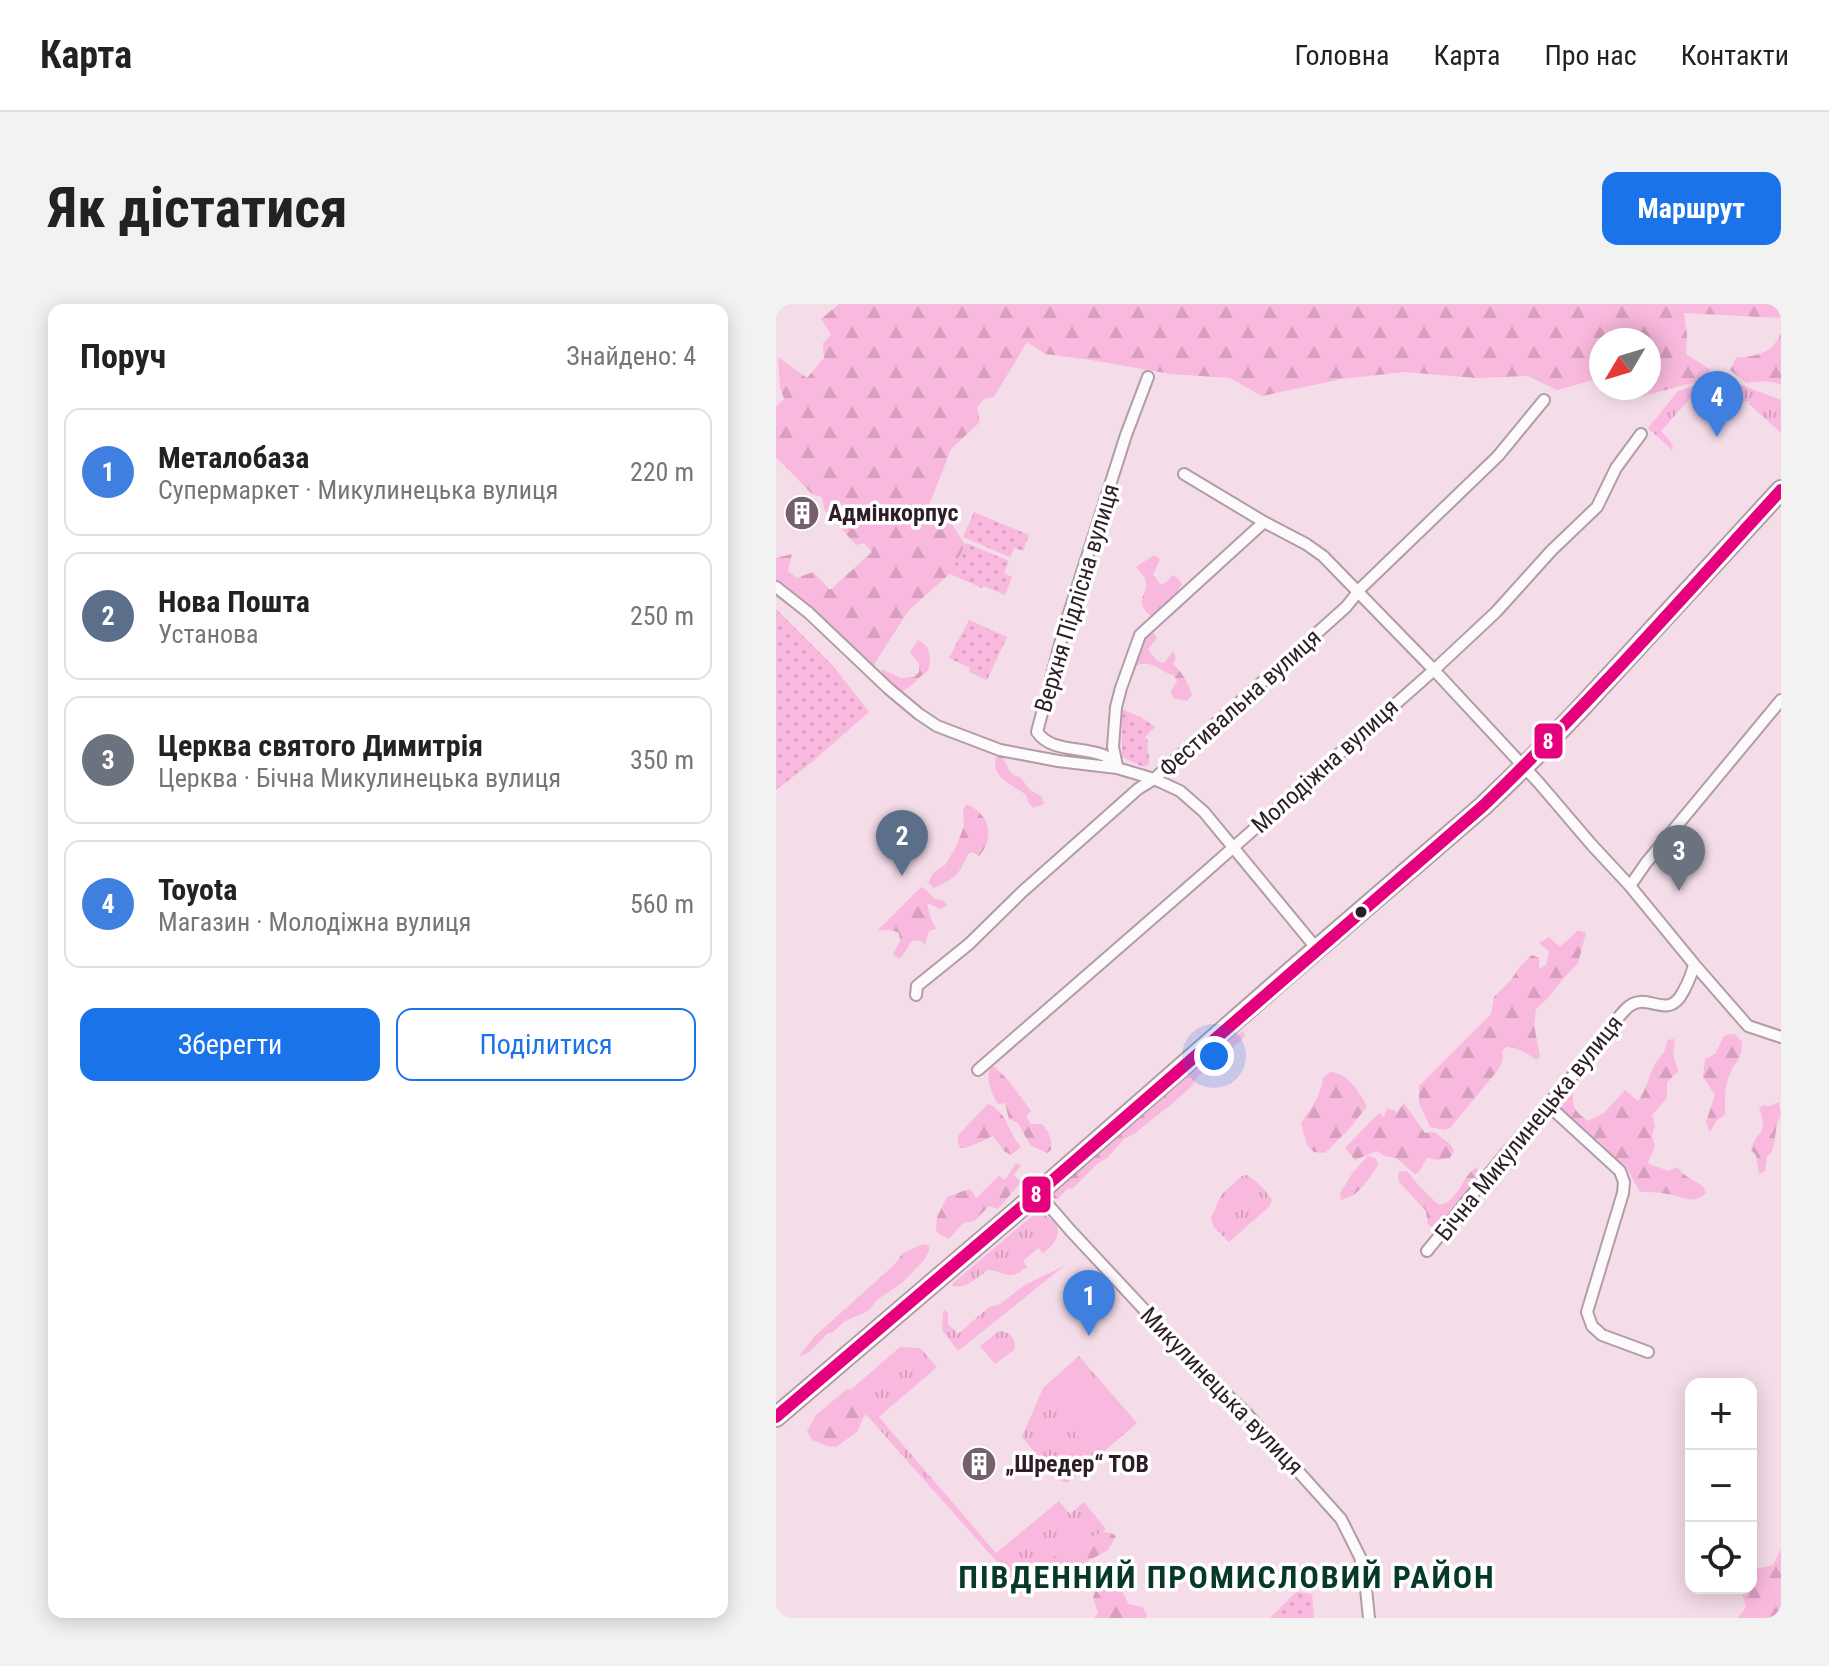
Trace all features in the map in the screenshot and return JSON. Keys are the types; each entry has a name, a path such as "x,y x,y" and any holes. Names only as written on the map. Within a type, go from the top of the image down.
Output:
{"highway":[{"path":"776,1417 1483,806 1579,710 1781,490"}],"street":[{"name":"Верхня Підлісна вулиця","path":"1117,768 1104,755 1053,745 1042,740 1037,732 1069,614 1126,435 1148,377"},
{"name":"Фестивальна вулиця","path":"916,990 1138,789 1154,779 1335,618 1498,456 1544,400"},
{"name":"Молодіжна вулиця","path":"978,1070 1234,848 1496,612 1551,551 1597,507 1616,468 1641,434"},
{"path":"1184,474 1323,556 1523,767 1630,886 1748,1026 1781,1037"},
{"path":"1117,768 1113,747 1116,707 1140,635 1264,522"},
{"path":"776,587 809,613 889,689 937,726 1000,750 1117,768 1180,791 1204,812 1317,949"},
{"path":"1630,886 1781,700"},
{"name":"Бічна Микулинецька вулиця","path":"1427,1251 1626,1008 1643,1001 1668,1007 1674,1005 1681,997 1694,964"},
{"path":"1548,1105 1620,1171 1624,1182 1587,1312 1592,1326 1602,1335 1648,1352"},
{"name":"Микулинецька вулиця","path":"1038,1193 1149,1315 1247,1414 1341,1519 1360,1557 1369,1618"}],"green space":[{"path":"839,304 1781,304 1781,318 1684,313 1686,354 1711,370 1699,381 1661,391 1661,328 1589,328 1589,381 1557,390 1528,376 1476,378 1404,372 1342,379 1262,396 1230,378 1171,374 1045,354 1027,342 994,397 984,399 977,407 980,422 951,449 925,516 950,521 970,553 909,610 873,666 813,609 776,582 776,558 792,554 788,571 797,578 813,572 830,590 872,552 864,543 856,545 824,509 822,497 812,494 776,457 776,407 784,399 778,357 807,378 824,358 823,343 831,335 821,319"},
{"path":"1781,334 1781,385 1764,381 1747,383 1730,370 1736,358 1762,353"},
{"path":"1720,377 1781,400 1781,433 1749,404 1750,401 1735,403 1714,387 1694,394 1661,431 1670,441 1672,450 1648,428 1678,391"},
{"path":"974,512 1029,535 1023,551 1014,548 1010,557 963,537"},
{"path":"966,543 1009,561 1004,573 1012,577 1005,595 950,574"},
{"path":"1154,555 1160,559 1153,575 1161,585 1172,575 1182,584 1174,596 1151,616 1142,606 1146,584 1136,567"},
{"path":"776,609 834,667 869,712 776,790"},
{"path":"969,620 1007,637 987,680 949,658"},
{"path":"1153,632 1157,638 1148,649 1157,661 1164,663 1173,651 1176,658 1173,664 1185,678 1192,695 1187,701 1173,698 1171,691 1177,681 1173,675 1150,664 1135,667 1141,639"},
{"path":"918,640 929,653 928,671 899,692 881,669 901,678 914,677 919,672 919,664 910,652"},
{"path":"1122,709 1155,727 1145,737 1149,764 1143,767 1122,757"},
{"path":"996,757 1003,757 1009,770 1042,797 1044,804 1033,808 1026,795 1004,780 996,770"},
{"path":"966,804 980,813 988,826 984,849 979,856 972,852 968,854 956,875 934,888 928,883 956,847 964,826"},
{"path":"921,887 936,899 943,900 947,906 940,909 927,903 936,929 929,931 925,945 919,940 912,941 899,959 893,954 900,941 899,933 878,930"},
{"path":"1578,930 1586,933 1578,963 1536,1009 1534,1025 1540,1057 1536,1060 1522,1051 1506,1047 1502,1051 1503,1060 1498,1070 1450,1128 1430,1127 1419,1103 1419,1086 1491,1014 1494,997 1521,965 1532,955 1539,958 1539,969 1546,965 1549,951 1539,943 1549,937 1560,947"},
{"path":"1243,1031 1245,1035 1241,1041 1197,1077 1192,1086 1173,1103 1124,1139 1073,1188 1067,1189 1058,1199 1052,1199 1063,1183 1090,1158 1195,1068 1204,1064 1216,1048"},
{"path":"1735,1034 1742,1042 1741,1053 1727,1084 1725,1115 1717,1120 1710,1132 1706,1122 1715,1095 1703,1077 1705,1059 1715,1054 1724,1036"},
{"path":"1674,1039 1678,1072 1667,1082 1667,1098 1652,1115 1655,1146 1648,1162 1669,1171 1677,1167 1703,1186 1706,1193 1691,1200 1664,1193 1640,1192 1625,1165 1598,1140 1588,1140 1558,1114 1561,1103 1558,1098 1567,1090 1573,1093 1576,1110 1588,1121 1604,1113 1625,1090 1638,1101 1667,1040"},
{"path":"991,1067 995,1067 1009,1081 1031,1111 1026,1116 1031,1124 1042,1124 1046,1130 1051,1146 1047,1153 1030,1145 1018,1123 1009,1119 1005,1103 998,1104 990,1086"},
{"path":"1330,1072 1348,1079 1367,1106 1325,1153 1314,1152 1307,1145 1301,1123 1318,1096 1323,1078"},
{"path":"1779,1102 1781,1115 1774,1144 1767,1157 1765,1171 1759,1174 1756,1155 1751,1150 1763,1123 1759,1108"},
{"path":"1404,1103 1425,1133 1434,1132 1449,1143 1454,1150 1450,1158 1427,1158 1415,1174 1396,1158 1377,1151 1355,1160 1345,1148 1379,1113 1384,1117 1387,1108 1397,1112"},
{"path":"988,1104 1004,1117 1021,1147 1011,1155 993,1136 969,1147 961,1148 959,1144 960,1133"},
{"path":"1368,1156 1375,1158 1377,1167 1358,1191 1341,1200 1340,1193"},
{"path":"1016,1163 1021,1165 1014,1175 1021,1182 998,1209 989,1206 974,1221 963,1223 949,1239 940,1235 936,1230 937,1217 947,1197 969,1189 976,1198 999,1176 1005,1180"},
{"path":"1477,1167 1478,1175 1472,1192 1436,1231 1428,1224 1426,1211 1399,1182 1398,1174 1408,1172 1439,1205 1456,1194"},
{"path":"1247,1175 1272,1200 1269,1207 1229,1242 1213,1226 1211,1218 1222,1194"},
{"path":"1042,1214 1054,1222 1057,1238 1043,1253 1038,1248 1023,1261 1027,1267 1021,1272 1012,1275 988,1270 967,1284 952,1286 1032,1216"},
{"path":"923,1244 929,1246 929,1251 902,1283 878,1299 868,1311 845,1321 809,1352 800,1355 815,1336 894,1265 903,1253"},
{"path":"1064,1266 958,1351 942,1330 945,1310 948,1324 958,1334 989,1307 1000,1304 1025,1285"},
{"path":"999,1331 1012,1336 1015,1346 995,1364 980,1346"},
{"path":"900,1347 920,1348 937,1367 879,1417 996,1553 1059,1501 1070,1514 1084,1502 1106,1529 1021,1589 847,1393"},
{"path":"1079,1356 1137,1423 1067,1483 1056,1478 1022,1437 1043,1388"},
{"path":"1080,1362 1134,1424 1096,1457 1042,1395"},
{"path":"847,1389 855,1390 867,1400 867,1413 858,1431 836,1447 812,1440 807,1431 816,1415"},
{"path":"1102,1532 1116,1536 1108,1550 1079,1566 1069,1579 1046,1589 1023,1581 1023,1577 1052,1558"},
{"path":"1781,1549 1781,1618 1738,1618 1746,1607 1742,1594 1757,1594 1757,1569 1773,1565"},
{"path":"1094,1570 1100,1570 1121,1588 1128,1604 1142,1607 1146,1618 1094,1618 1098,1613 1093,1597 1097,1587 1090,1576"},
{"path":"1296,1592 1312,1594 1314,1618 1270,1618"}],"transit line":[{"name":"8","path":"776,1417 1483,806 1597,690 1781,490"}],"place":[{"name":"Toyota","path":"1717,437"},
{"name":"Адмінкорпус","path":"802,513"},
{"name":"Нова Пошта","path":"902,876"},
{"name":"Церква святого Димитрія","path":"1679,891"},
{"name":"Металобаза","path":"1089,1336"},
{"name":"„Шредер“ ТОВ","path":"979,1464"}],"district":[{"name":"ПІВДЕННИЙ ПРОМИСЛОВИЙ РАЙОН","path":"1227,1577"}]}
